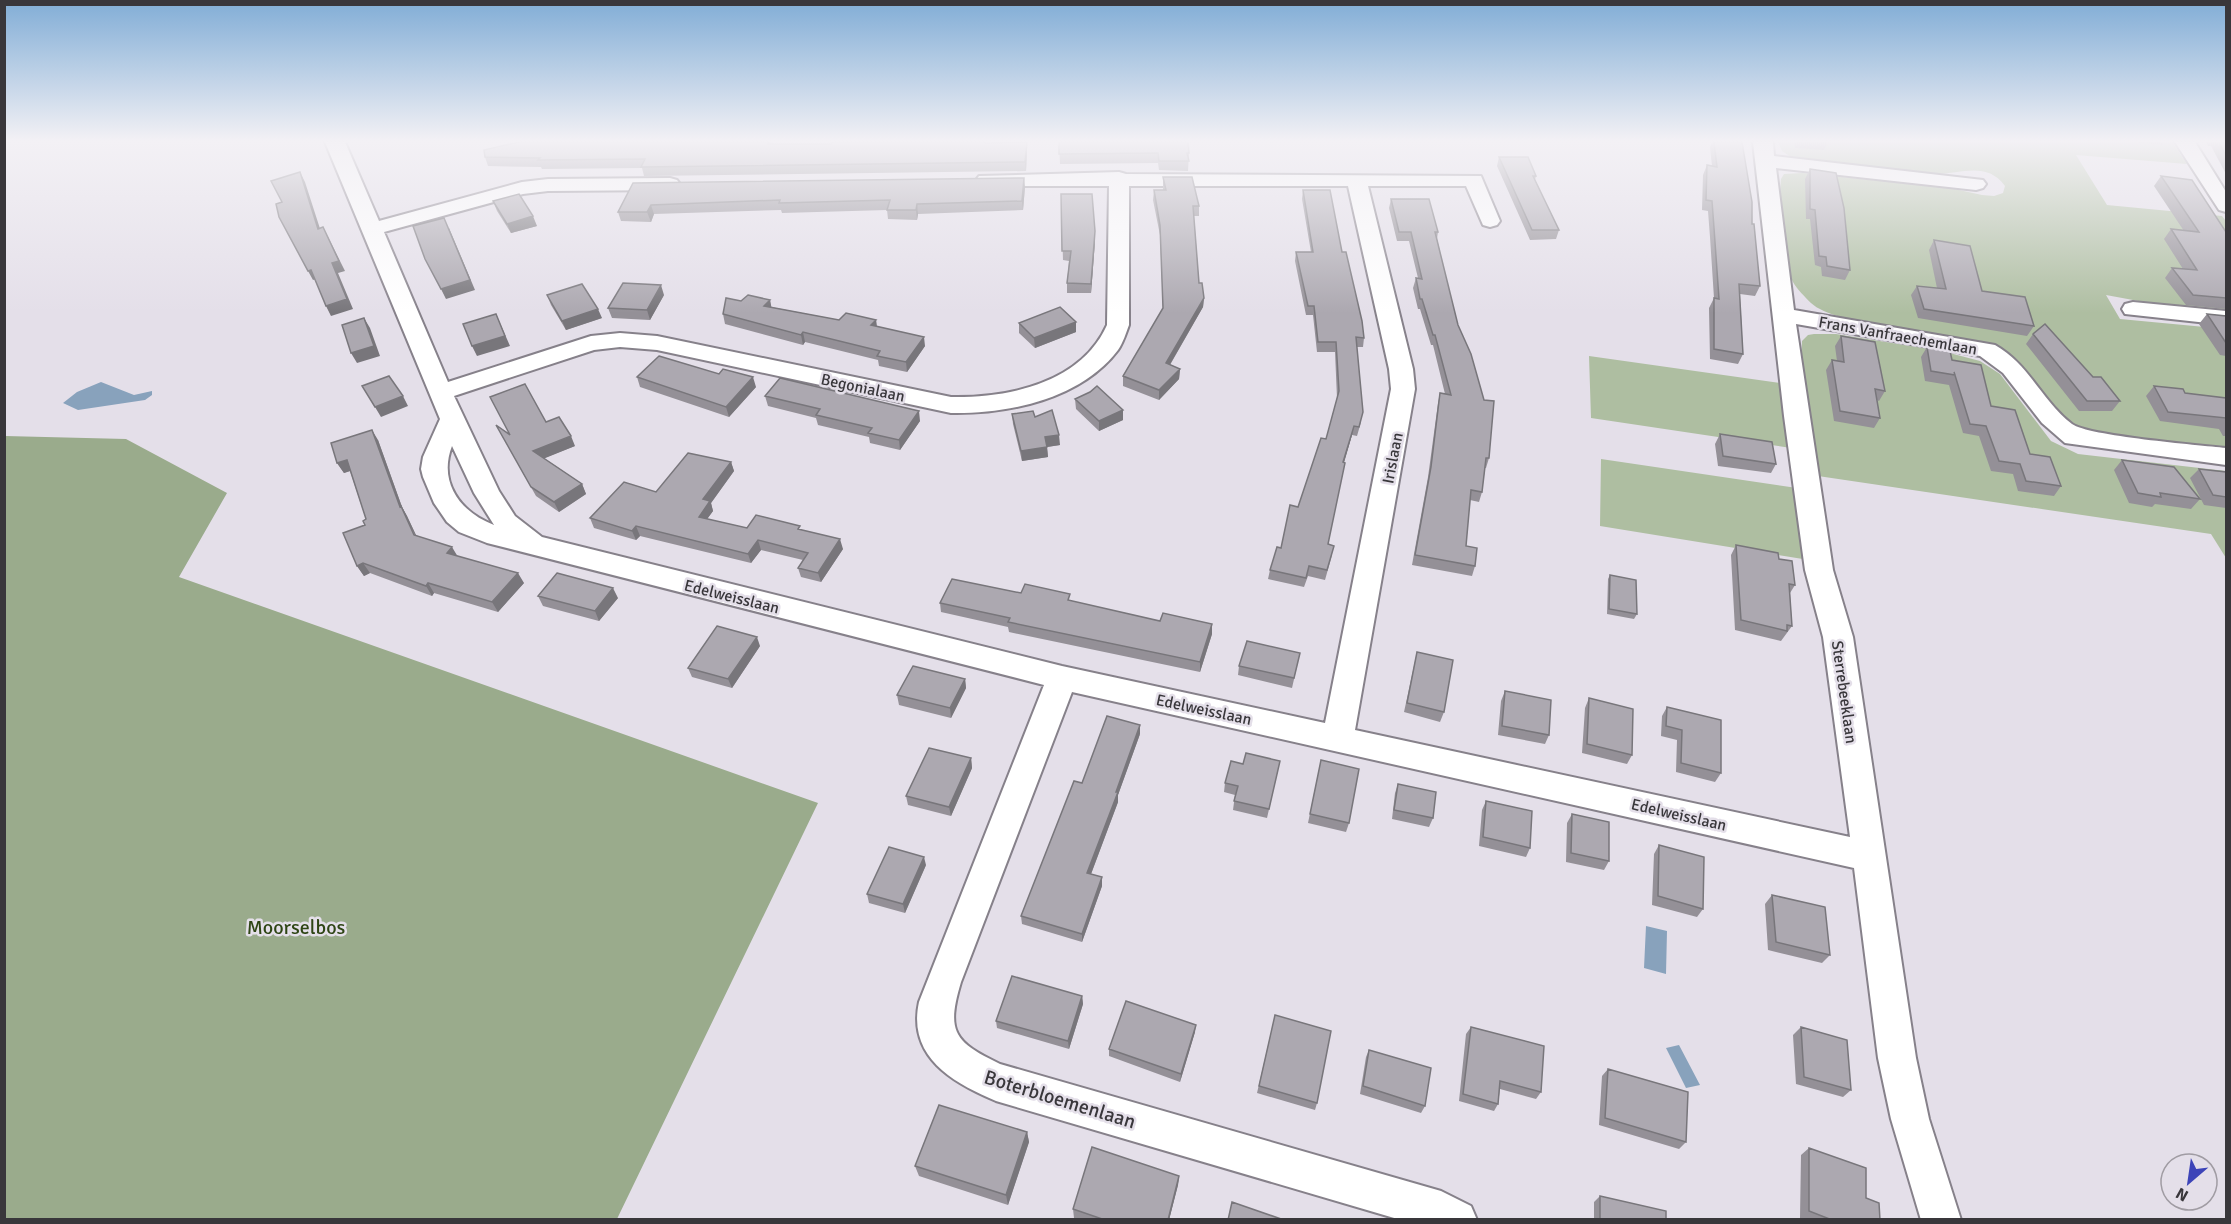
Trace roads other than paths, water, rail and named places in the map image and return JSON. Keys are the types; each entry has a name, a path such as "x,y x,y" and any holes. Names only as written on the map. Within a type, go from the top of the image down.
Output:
{"street":[{"name":"Edelweisslaan","path":"359,199 452,419 487,493 506,523 545,547"},
{"path":"372,229 478,199"},
{"name":"Begonialaan","path":"441,392 582,345 620,340 657,343 951,405 985,406 1025,397 1045,390 1078,373 1106,349 1115,336 1118,325 1119,199"},
{"name":"Irislaan","path":"1338,737 1403,390 1401,369 1361,199"},
{"path":"1481,199 1490,221"},
{"name":"Sterrebeeklaan","path":"1770,199 1796,416 1820,570 1826,600 1838,637 1897,1058 1910,1119 1941,1220"},
{"path":"2133,309 2226,318"},
{"name":"Frans Vanfraechemlaan","path":"1784,315 1987,350 2003,359 2060,427 2074,437 2226,457"},
{"path":"435,474 434,460 452,419"},
{"path":"435,474 442,467 453,462 465,461 474,464"},
{"name":"Edelweisslaan","path":"435,474 448,507 461,521 478,530 1062,678 1338,737 1867,856"},
{"path":"448,507 459,510 471,507 482,501 487,493"},
{"name":"Boterbloemenlaan","path":"1062,678 943,982 934,1026 941,1043 974,1072 996,1082 1441,1211 1457,1220"}],"water":[{"path":"101,382 134,395 152,391 152,395 145,400 78,410 63,403 77,392"},
{"path":"1646,926 1667,931 1666,974 1644,968"},
{"path":"1679,1045 1700,1085 1686,1088 1666,1048"}],"park label":[{"name":"Moorselbos","path":"296,927"}]}
